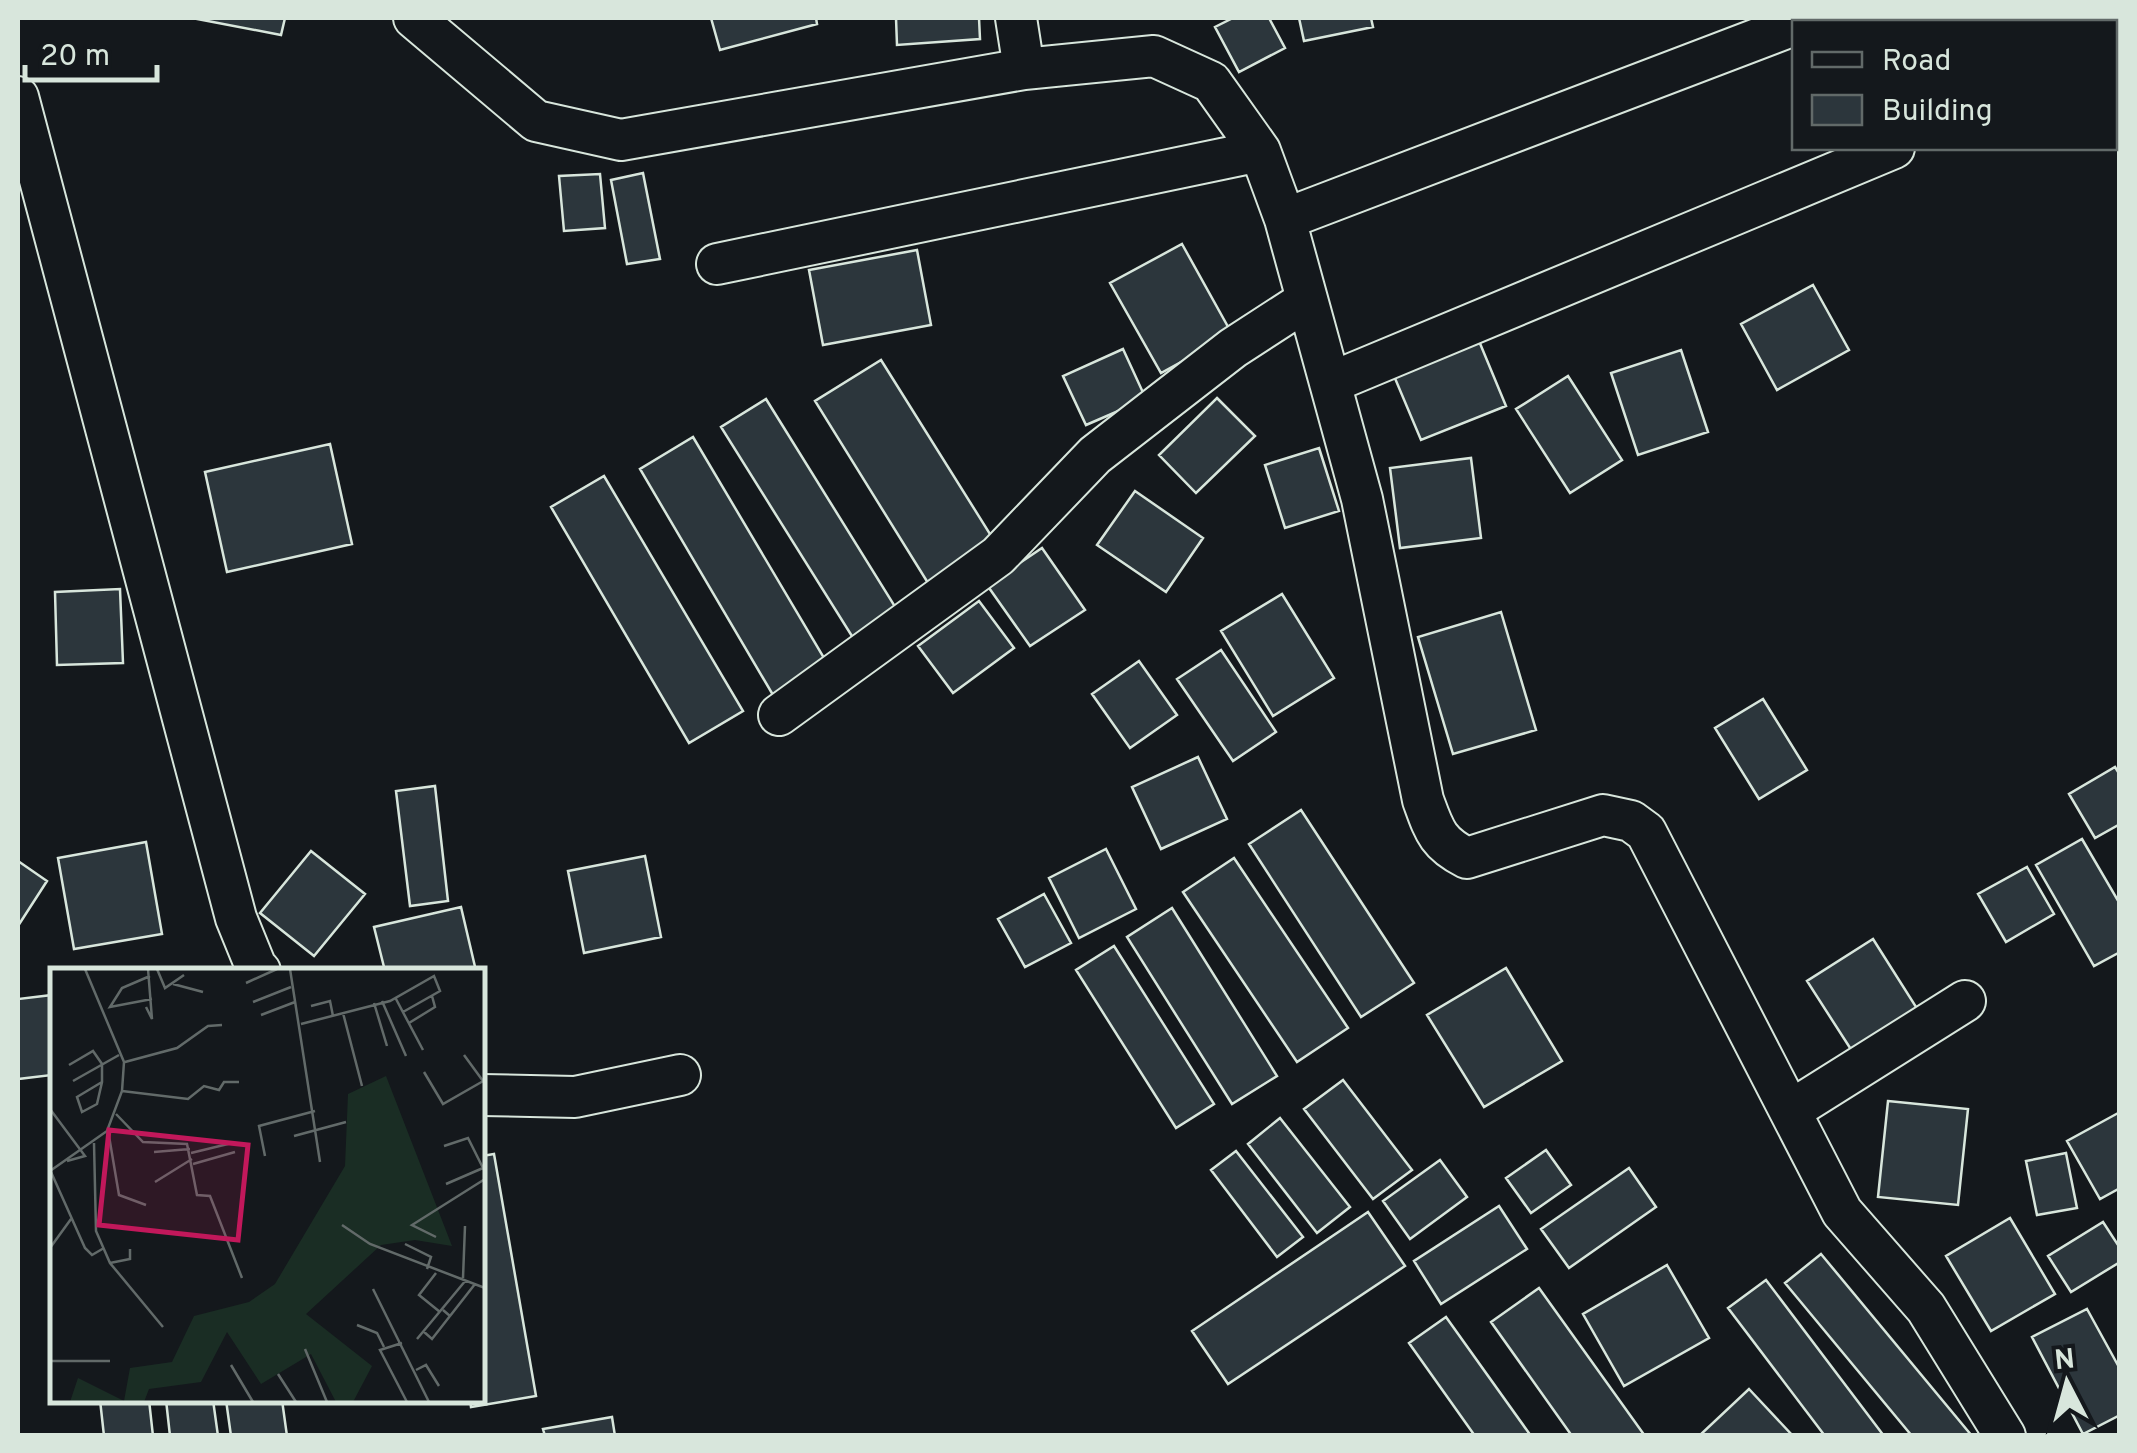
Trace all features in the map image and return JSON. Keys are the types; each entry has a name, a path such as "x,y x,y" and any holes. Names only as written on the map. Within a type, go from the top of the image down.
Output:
{"street":[{"path":"414,18 536,120 620,140 1024,69 1154,56 1211,82 1260,151 1285,220 1362,499 1422,800 1436,836 1467,858 1604,815 1631,821 1646,832 1842,1212 1926,1308 2005,1436"},
{"path":"1016,18 1024,69"},
{"path":"1285,220 1792,26"},
{"path":"18,97 236,918 259,968"},
{"path":"1330,384 1889,150"},
{"path":"717,264 1260,151"},
{"path":"779,716 998,556 1095,455 1233,348 1307,300"},
{"path":"1790,1111 1965,1001"},
{"path":"485,1095 575,1097 680,1075"}],"building":[{"path":"192,18 285,18 281,35"},
{"path":"711,18 816,18 817,24 720,50"},
{"path":"896,18 979,18 980,39 897,45"},
{"path":"1233,18 1269,18 1285,48 1239,72 1215,27"},
{"path":"1299,18 1371,18 1373,27 1304,41"},
{"path":"643,173 660,259 627,264 611,180"},
{"path":"600,174 605,228 564,231 559,176"},
{"path":"1182,244 1232,334 1161,373 1110,283"},
{"path":"917,250 931,325 823,345 809,270"},
{"path":"1813,285 1849,350 1777,390 1741,324"},
{"path":"1479,341 1506,406 1421,440 1394,376"},
{"path":"1123,349 1146,399 1086,425 1063,376"},
{"path":"1681,350 1708,432 1638,455 1611,373"},
{"path":"881,360 995,542 928,583 815,401"},
{"path":"1568,376 1622,460 1570,493 1516,409"},
{"path":"1217,398 1255,436 1196,493 1159,455"},
{"path":"766,399 899,613 855,641 721,427"},
{"path":"693,437 827,663 773,695 640,469"},
{"path":"330,444 352,544 227,572 205,472"},
{"path":"1319,448 1339,511 1285,528 1265,465"},
{"path":"1471,458 1481,538 1400,548 1390,468"},
{"path":"604,476 743,711 689,743 551,507"},
{"path":"1135,491 1203,538 1166,592 1097,545"},
{"path":"1042,548 1085,610 1030,646 987,585"},
{"path":"120,589 123,663 57,665 55,592"},
{"path":"1282,594 1334,678 1273,716 1221,631"},
{"path":"979,601 1014,648 953,693 918,646"},
{"path":"1501,612 1536,730 1453,754 1418,637"},
{"path":"1221,650 1276,732 1233,761 1177,679"},
{"path":"1139,661 1177,715 1130,748 1092,694"},
{"path":"1763,699 1807,770 1759,799 1715,728"},
{"path":"1198,757 1227,819 1161,849 1132,787"},
{"path":"2115,767 2120,775 2120,824 2095,838 2069,794"},
{"path":"435,786 448,901 410,906 396,791"},
{"path":"1301,810 1414,983 1361,1017 1249,844"},
{"path":"2082,839 2120,904 2120,952 2094,966 2036,865"},
{"path":"146,842 162,934 74,949 58,858"},
{"path":"1106,849 1136,909 1079,938 1049,878"},
{"path":"311,851 365,894 314,956 260,913"},
{"path":"645,856 661,937 584,953 568,871"},
{"path":"1234,858 1348,1028 1297,1062 1183,892"},
{"path":"18,861 47,881 18,926"},
{"path":"2027,867 2054,914 2006,942 1978,894"},
{"path":"1044,894 1071,943 1025,967 998,919"},
{"path":"461,907 475,968 384,968 374,927"},
{"path":"1172,908 1277,1076 1232,1104 1127,937"},
{"path":"1873,939 1918,1010 1852,1051 1807,981"},
{"path":"1114,946 1214,1104 1176,1128 1076,970"},
{"path":"1506,968 1562,1061 1484,1107 1427,1015"},
{"path":"50,995 50,1075 18,1079 18,999"},
{"path":"1343,1080 1412,1170 1373,1199 1304,1109"},
{"path":"1888,1101 1968,1109 1958,1205 1878,1197"},
{"path":"2120,1112 2120,1188 2100,1199 2067,1141"},
{"path":"1280,1118 1350,1207 1317,1233 1248,1144"},
{"path":"1546,1150 1571,1185 1531,1213 1506,1178"},
{"path":"1236,1151 1303,1237 1277,1257 1211,1170"},
{"path":"2066,1153 2077,1208 2037,1215 2026,1161"},
{"path":"494,1154 536,1396 471,1407 470,1403 485,1403 485,1156"},
{"path":"1440,1160 1467,1197 1410,1239 1383,1201"},
{"path":"1629,1168 1656,1207 1569,1268 1541,1229"},
{"path":"1499,1206 1527,1249 1441,1304 1414,1261"},
{"path":"1368,1212 1405,1266 1228,1384 1192,1331"},
{"path":"2010,1218 2055,1294 1991,1331 1946,1256"},
{"path":"2103,1222 2120,1248 2120,1262 2071,1292 2048,1256"},
{"path":"1821,1254 1972,1436 1912,1436 1785,1283"},
{"path":"1667,1265 1709,1338 1624,1386 1583,1314"},
{"path":"1766,1280 1884,1436 1825,1436 1728,1308"},
{"path":"1539,1288 1645,1436 1572,1436 1491,1322"},
{"path":"2087,1309 2120,1369 2120,1415 2083,1434 2032,1337"},
{"path":"1446,1317 1531,1436 1475,1436 1409,1343"},
{"path":"1749,1389 1793,1436 1699,1436"},
{"path":"100,1403 149,1403 153,1436 104,1436"},
{"path":"166,1403 213,1403 218,1436 170,1436"},
{"path":"226,1403 282,1403 287,1436 231,1436"},
{"path":"612,1417 615,1436 545,1436 543,1429"}]}
